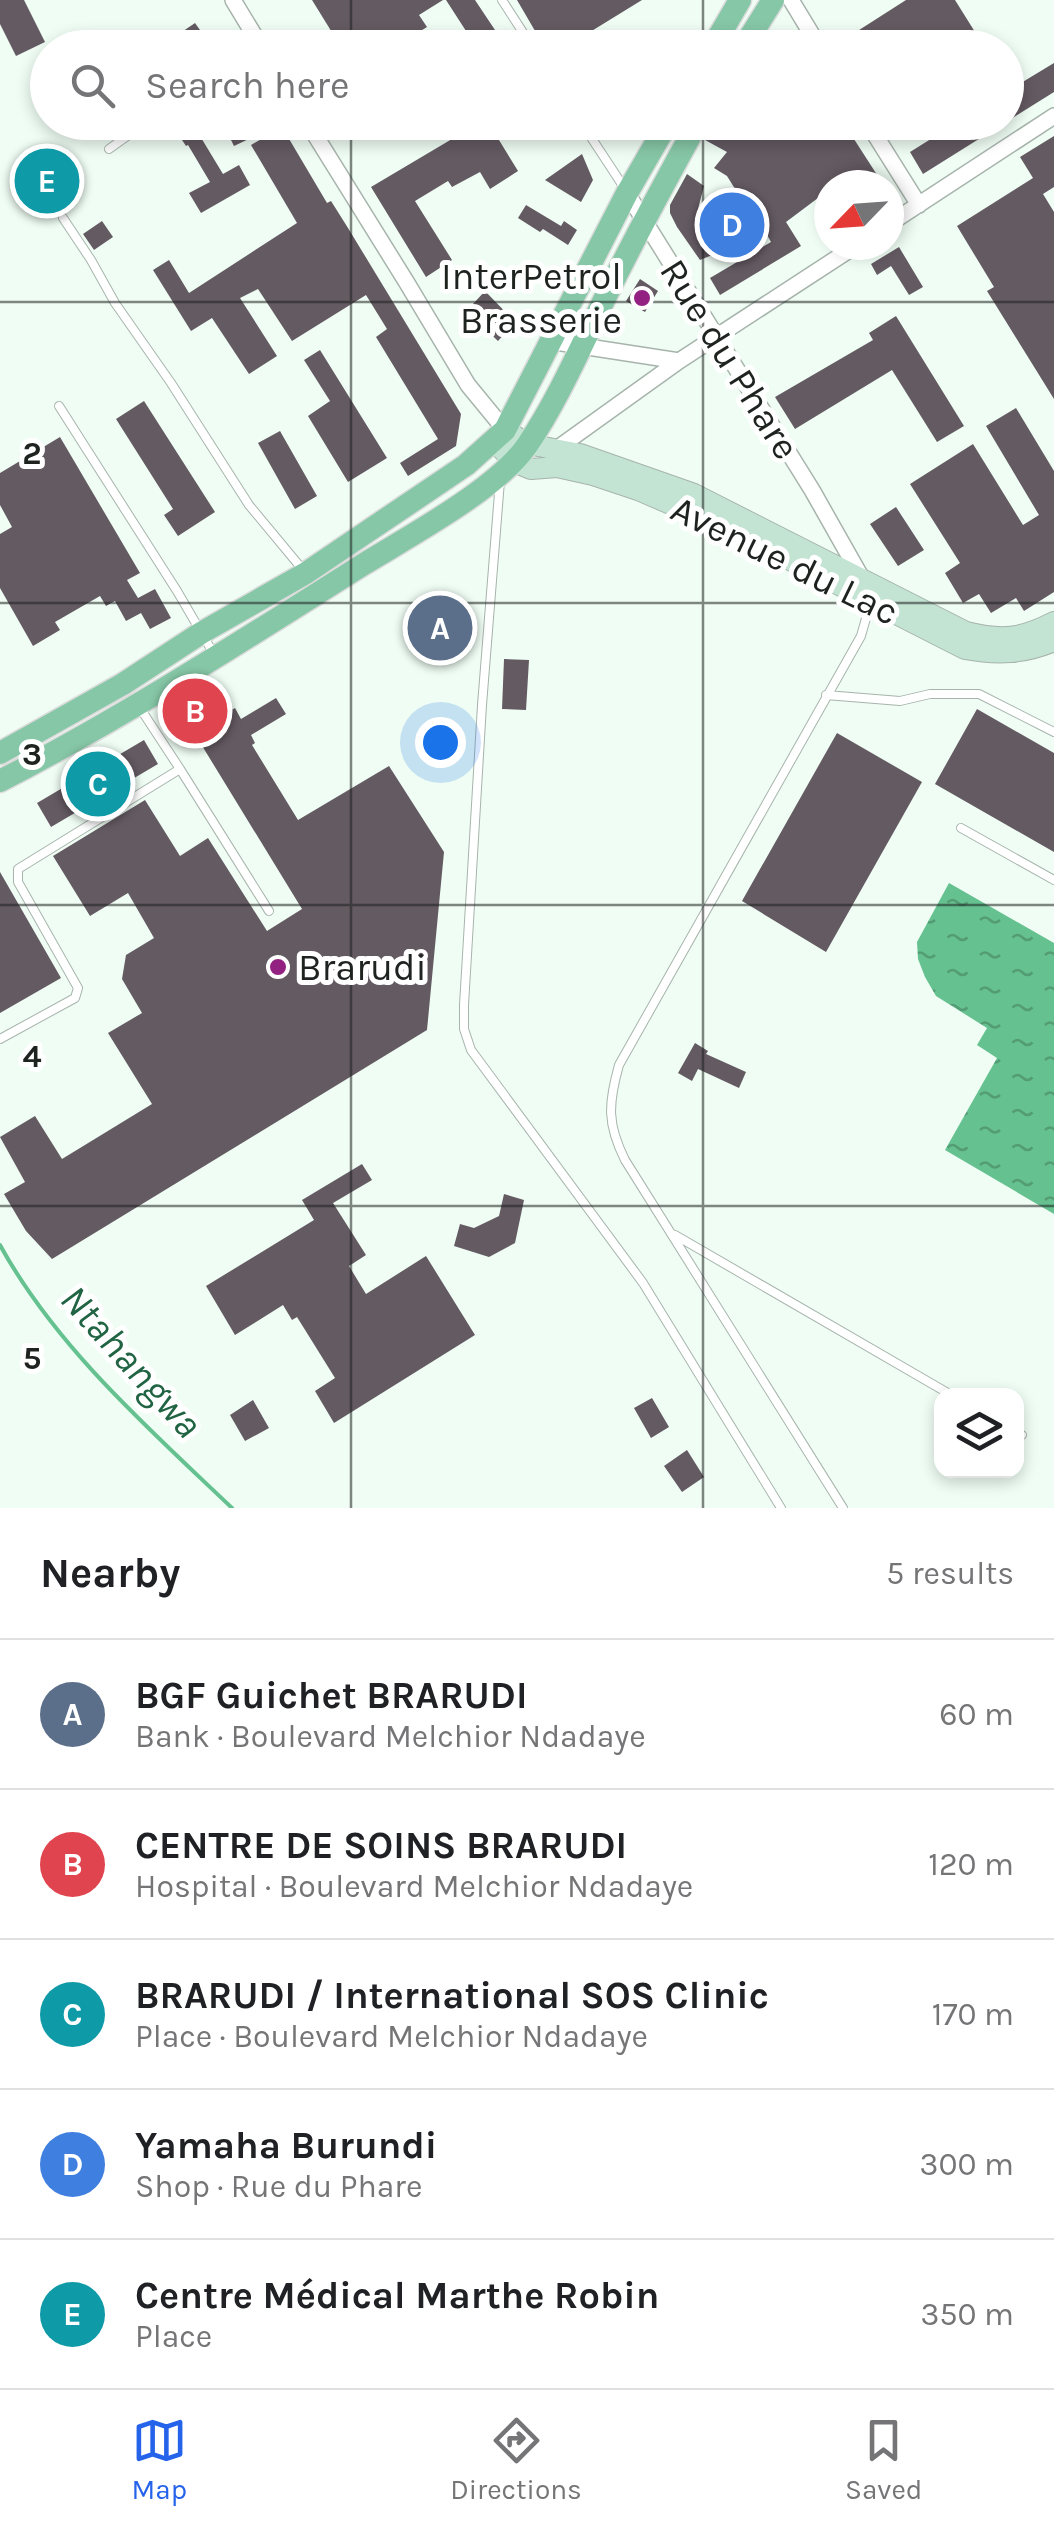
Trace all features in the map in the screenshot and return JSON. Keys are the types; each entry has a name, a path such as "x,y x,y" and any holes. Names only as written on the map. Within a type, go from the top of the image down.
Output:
{"main road":[{"path":"722,30 740,0"},
{"path":"754,30 772,0"},
{"path":"0,753 306,573 466,466 499,435 658,140"},
{"path":"0,781 138,705 440,517 514,460 582,346 688,140"},
{"path":"499,435 514,460"},
{"name":"Avenue du Lac","path":"514,460 555,450 580,454 694,494 966,632 986,638 1020,637 1054,622"},
{"name":"Avenue du Lac","path":"514,460 531,468 557,467 593,475 638,490 731,530 964,649 1018,653 1054,641"}],"street":[{"path":"233,0 251,30"},
{"path":"791,0 809,30"},
{"path":"1024,136 1054,116"},
{"path":"318,140 499,435"},
{"path":"878,140 919,205"},
{"path":"904,214 1018,140"},
{"name":"Rue du Phare","path":"627,193 812,490 871,600"},
{"path":"555,450 679,361 834,260"},
{"path":"549,341 679,361"}],"lane":[{"path":"502,0 521,30"},
{"path":"109,148 120,140"},
{"name":"Rue du Phare","path":"593,140 627,193"},
{"path":"63,218 249,504 306,573"},
{"path":"59,406 215,656"},
{"path":"514,460 496,504 464,1005 466,1040 644,1283 780,1508"},
{"path":"843,1508 614,1139 610,1113 619,1065 860,636 871,600"},
{"path":"123,684 269,911"},
{"path":"826,695 900,701 930,694 980,694 1054,732"},
{"path":"0,1039 74,998 78,988 18,882 18,870 180,769"},
{"path":"961,828 1054,880"},
{"path":"670,1233 939,1388"}],"water":[{"path":"949,883 1054,943 1054,1214 945,1150 997,1058 977,1045 987,1028 936,996 918,959 917,942"}],"building":[{"path":"0,0 24,0 39,30 30,30 30,49 16,56 0,24"},
{"path":"312,0 443,0 419,15 427,27 422,30 331,30"},
{"path":"446,0 475,0 495,30 465,30"},
{"path":"517,0 642,0 593,30 534,30"},
{"path":"906,0 955,0 974,30 859,30"},
{"path":"1054,63 1054,92 1024,111 1024,81"},
{"path":"1054,136 1054,187 1043,194 1054,212 1054,399 987,291 994,287 957,226 1033,178 1020,157"},
{"path":"182,140 202,140 223,174 239,165 250,185 201,213 189,193 210,182"},
{"path":"260,140 290,140 461,414 456,446 408,476 400,463 438,439 376,337 387,329 366,295 292,341 258,289 240,298 277,356 249,374 212,318 191,331 153,270 169,260 189,293 297,223 251,145"},
{"path":"450,140 499,140 518,171 490,189 480,172 452,187 448,181 415,201 452,260 426,277 371,187"},
{"path":"705,140 855,140 874,170 814,170 814,201 786,222 801,246 720,295 710,278 771,242 727,176 714,168 727,152"},
{"path":"929,140 977,140 923,174 910,152"},
{"path":"582,154 593,180 581,202 545,180"},
{"path":"63,160 73,177 31,201 21,185"},
{"path":"687,174 704,186 698,209 722,251 700,260 670,213 670,205"},
{"path":"526,205 561,226 564,221 577,230 568,245 518,218"},
{"path":"102,221 113,237 94,250 83,234"},
{"path":"904,255 923,287 909,295 891,266 877,275 871,264 878,260 904,260"},
{"path":"640,279 658,291 645,312 626,301"},
{"path":"485,291 515,322 498,341 480,324 473,331 461,317"},
{"path":"896,316 964,426 937,442 892,370 795,429 775,397 873,340 869,333"},
{"path":"320,350 387,458 348,482 308,416 330,401 304,360"},
{"path":"144,401 215,512 178,536 164,515 173,509 116,419"},
{"path":"1016,408 1054,471 1054,592 1024,611 1016,598 991,613 979,594 963,603 945,573 960,563 910,484 973,444 1023,525 1039,515 986,426"},
{"path":"280,431 317,496 295,509 258,443"},
{"path":"60,437 140,573 127,580 138,598 155,589 171,618 150,629 141,613 126,621 115,601 106,606 100,596 55,622 60,630 33,646 0,588 0,534 12,527 0,505 0,473"},
{"path":"896,507 924,550 898,566 870,524"},
{"path":"423,596 448,597 445,643 420,642"},
{"path":"504,659 529,660 526,710 502,709"},
{"name":"Brarudi","path":"198,686 210,707 216,704 223,715 235,708 241,719 276,698 286,714 251,735 255,743 252,745 298,820 389,766 444,852 427,1030 52,1259 26,1231 4,1194 25,1182 0,1137 35,1116 62,1159 152,1104 108,1033 142,1013 122,979 126,955 154,938 128,893 90,916 53,856 145,800 180,856 208,838 267,931 302,909 193,731 185,734 166,706"},
{"path":"977,709 1054,753 1054,852 935,784"},
{"path":"837,733 922,782 826,952 742,901"},
{"path":"144,740 158,764 51,827 37,803"},
{"path":"0,872 61,978 0,1013"},
{"path":"695,1043 708,1051 706,1054 746,1072 739,1088 698,1069 692,1081 678,1073"},
{"path":"362,1164 372,1180 333,1203 366,1255 349,1266 366,1294 426,1256 475,1335 334,1423 315,1391 335,1378 297,1317 292,1320 283,1305 235,1335 206,1286 314,1220 302,1200"},
{"path":"504,1194 524,1200 515,1243 489,1257 454,1246 460,1224 474,1228 499,1216"},
{"path":"652,1398 669,1427 651,1438 634,1408"},
{"path":"253,1400 269,1428 245,1441 230,1415"},
{"path":"687,1450 704,1477 682,1492 664,1466"}],"waterway":[{"name":"Ntahangwa","path":"0,1245 48,1318 76,1352 136,1417 232,1508"}],"place":[{"name":"Centre Médical Marthe Robin","path":"47,181"},
{"name":"Yamaha Burundi","path":"732,225"},
{"name":"InterPetrol Brasserie","path":"642,298"},
{"name":"BGF Guichet BRARUDI","path":"440,628"},
{"name":"CENTRE DE SOINS BRARUDI","path":"195,711"},
{"name":"BRARUDI / International SOS Clinic","path":"98,784"},
{"name":"Brarudi","path":"278,967"}]}
